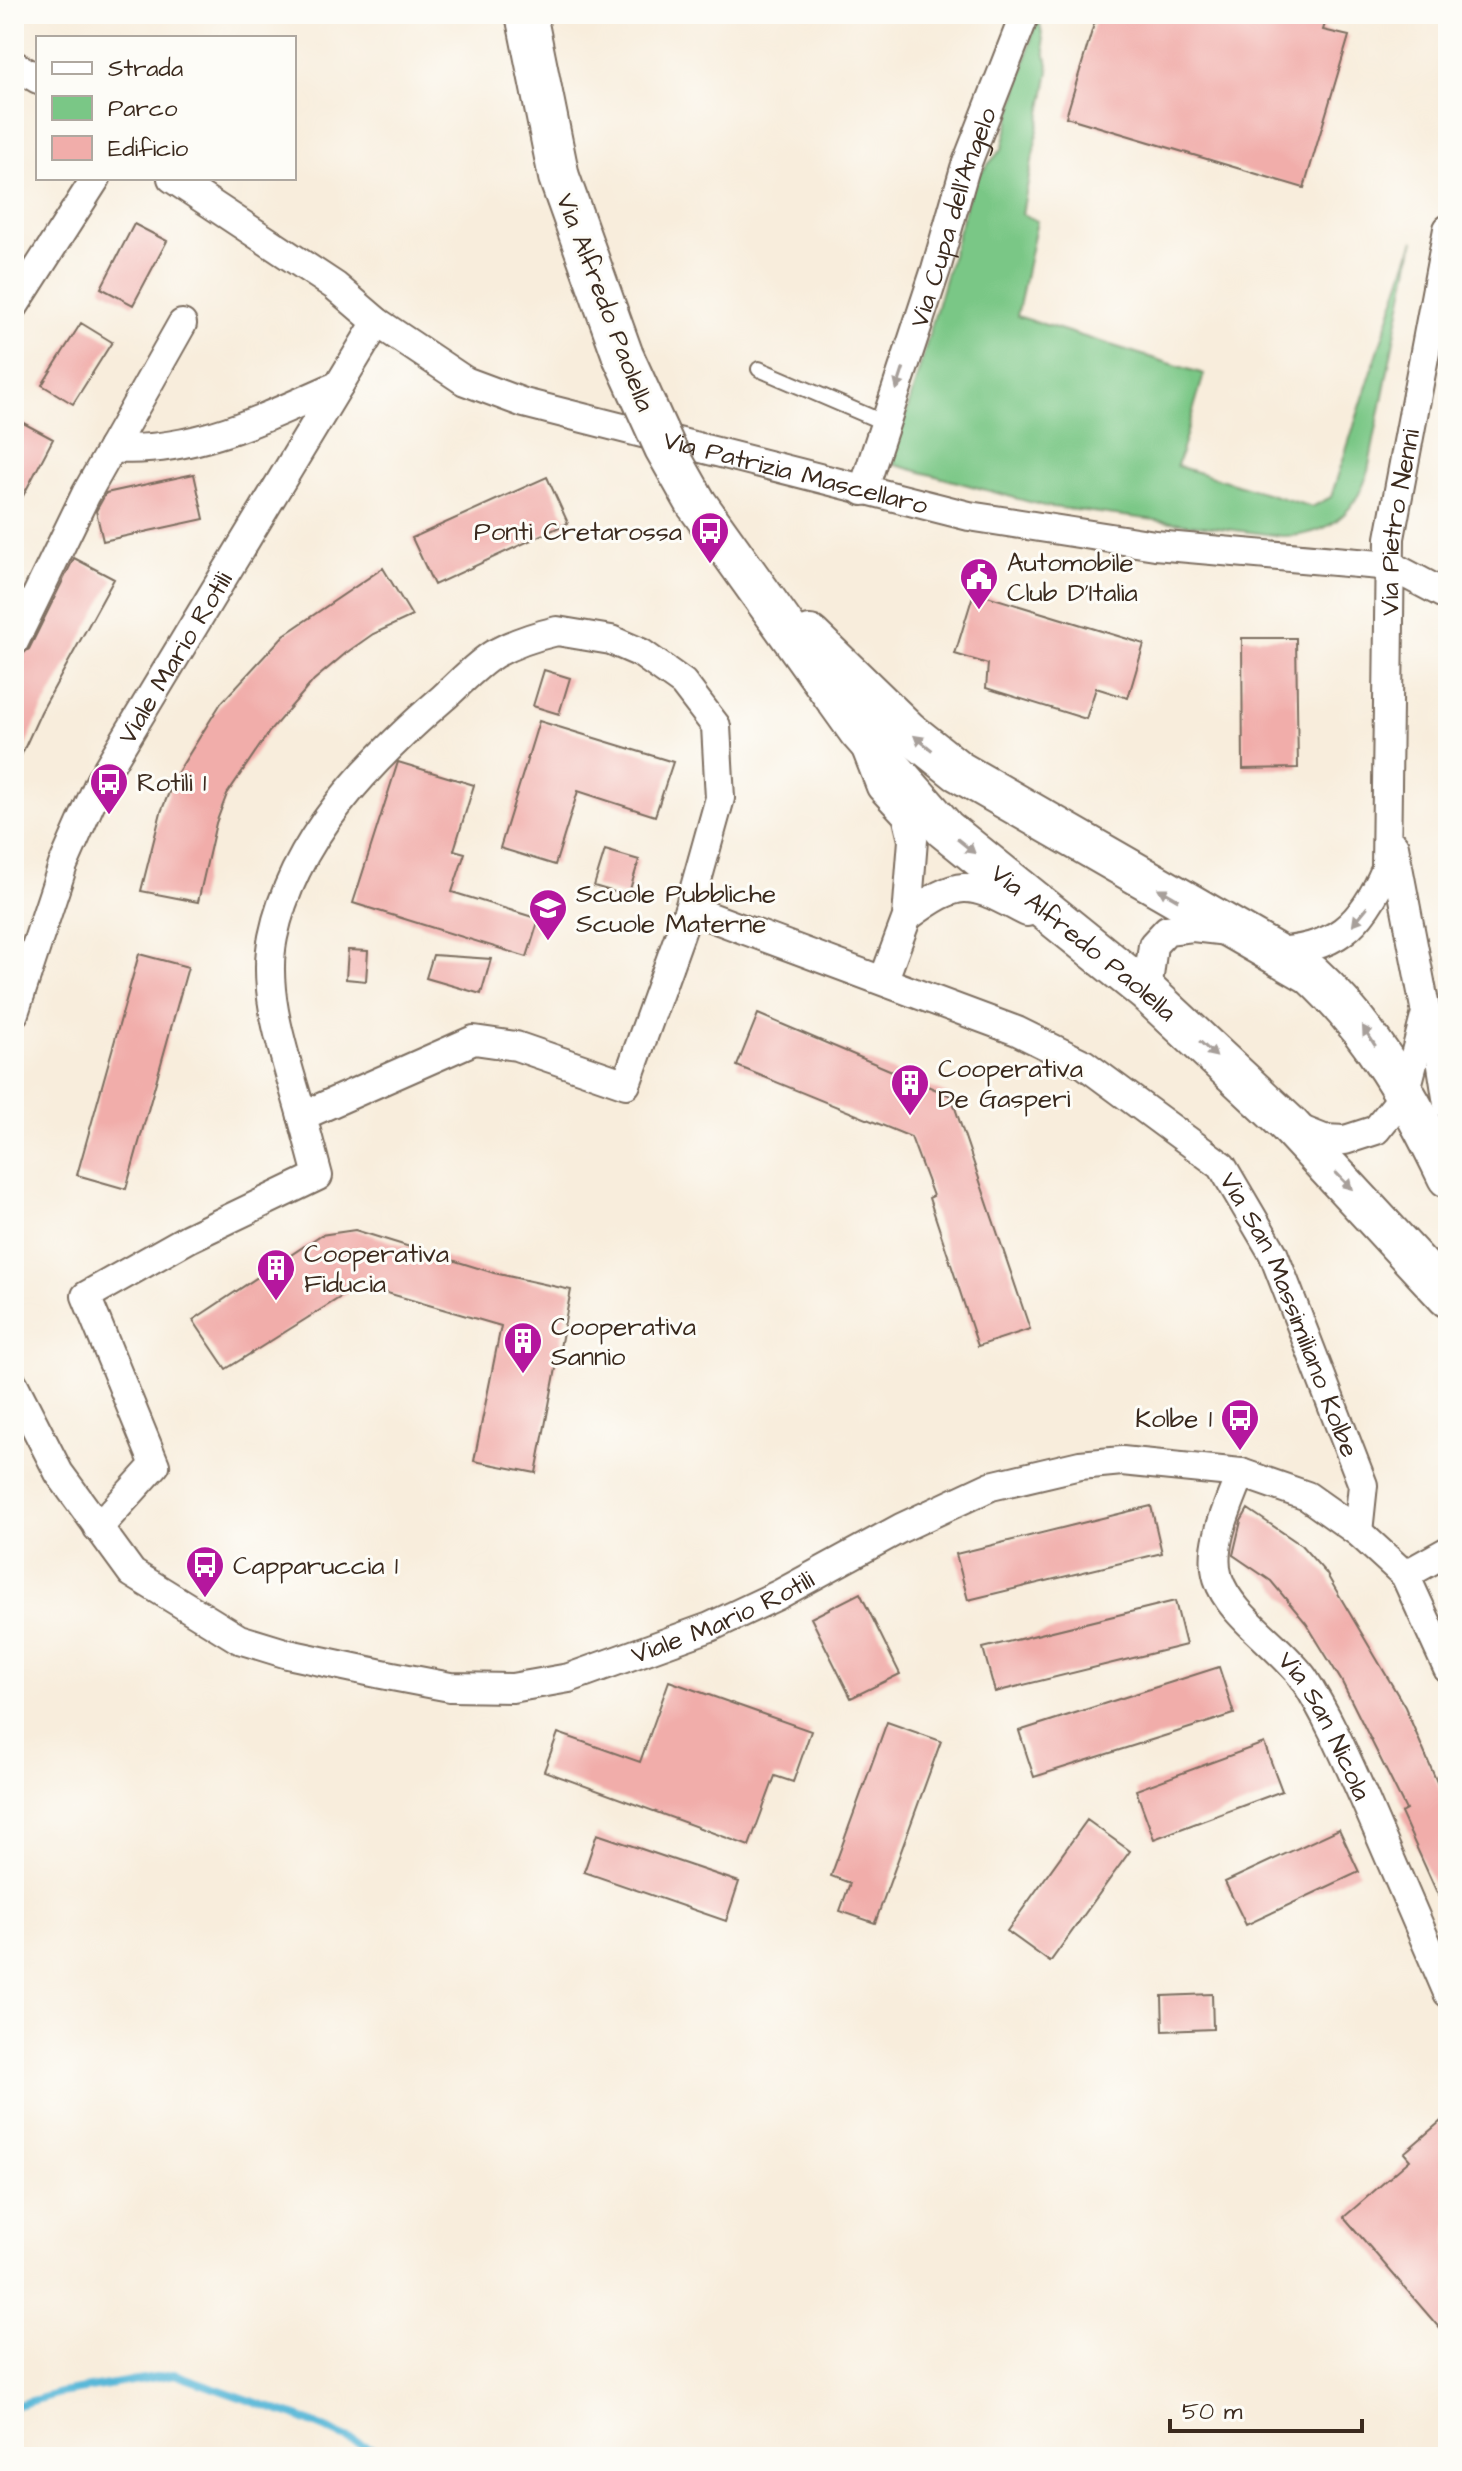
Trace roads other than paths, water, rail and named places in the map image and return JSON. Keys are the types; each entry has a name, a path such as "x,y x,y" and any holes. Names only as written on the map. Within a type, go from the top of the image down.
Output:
{"main road":[{"name":"Via Alfredo Paolella","path":"526,14 559,177 623,356 665,448 696,503 742,569 859,731 945,829 1147,992 1289,1125 1448,1297"},
{"name":"Via Alfredo Paolella","path":"742,569 909,732 958,771 1311,974 1346,1006 1405,1094 1448,1177"}],"street":[{"name":"Via Cupa dell'Angelo","path":"863,491 965,168 1025,14"},
{"path":"14,65 36,78"},
{"path":"14,306 95,180"},
{"name":"Via Patrizia Mascellaro","path":"175,180 335,286 377,322 465,381 524,403 863,491 1029,528 1155,545 1391,566"},
{"name":"Via Pietro Nenni","path":"1270,952 1304,951 1348,931 1373,900 1386,869 1390,538 1448,229"},
{"name":"Viale Mario Rotili","path":"14,1013 63,865 100,781 377,322"},
{"path":"14,642 112,448 182,324"},
{"path":"112,448 180,445 266,416 339,385"},
{"path":"1391,566 1448,596"},
{"path":"98,1528 155,1465 86,1296 189,1238 318,1176 302,1116 276,1017 272,979 272,939 287,888 307,849 384,750 492,655 529,637 557,631 611,640 667,669 700,703 716,726 720,798 689,909 626,1084 516,1046 474,1040 302,1116"},
{"path":"859,731 881,787 907,815 913,840 907,917 884,979"},
{"name":"Via Pietro Nenni","path":"1389,818 1426,1013 1405,1094"},
{"path":"907,917 940,895 969,886 985,890 1090,945"},
{"name":"Via San Massimiliano Kolbe","path":"689,909 1017,1031 1084,1064 1222,1166 1273,1253 1363,1485 1358,1532"},
{"path":"1147,992 1153,945 1167,930 1193,927 1236,932"},
{"path":"1426,1013 1441,1059 1448,1104"},
{"path":"1289,1125 1324,1139 1345,1140 1376,1130 1405,1094"},
{"name":"Viale Mario Rotili","path":"14,1385 59,1473 132,1573 239,1639 288,1654 450,1687 512,1688 569,1678 710,1627 778,1595 901,1528 991,1486 1034,1479 1080,1465 1122,1461 1241,1473 1307,1496 1358,1532 1405,1575 1448,1669"},
{"name":"Via San Nicola","path":"1241,1473 1216,1556 1218,1579 1235,1607 1281,1650 1304,1679 1324,1715 1351,1766 1448,1993"},
{"path":"1405,1575 1448,1551"}],"lane":[{"path":"759,369 885,423"}],"waterway":[{"path":"14,2406 60,2393 174,2374 300,2418 391,2457"}],"place":[{"name":"Ponti Cretarossa","path":"710,565"},
{"name":"Automobile Club D'Italia","path":"979,611"},
{"name":"Rotili 1","path":"109,816"},
{"name":"Scuole Pubbliche Scuole Materne","path":"548,942"},
{"name":"Cooperativa De Gasperi","path":"910,1117"},
{"name":"Cooperativa Fiducia","path":"276,1302"},
{"name":"Cooperativa Sannio","path":"523,1375"},
{"name":"Kolbe 1","path":"1240,1452"},
{"name":"Capparuccia 1","path":"205,1599"}]}
